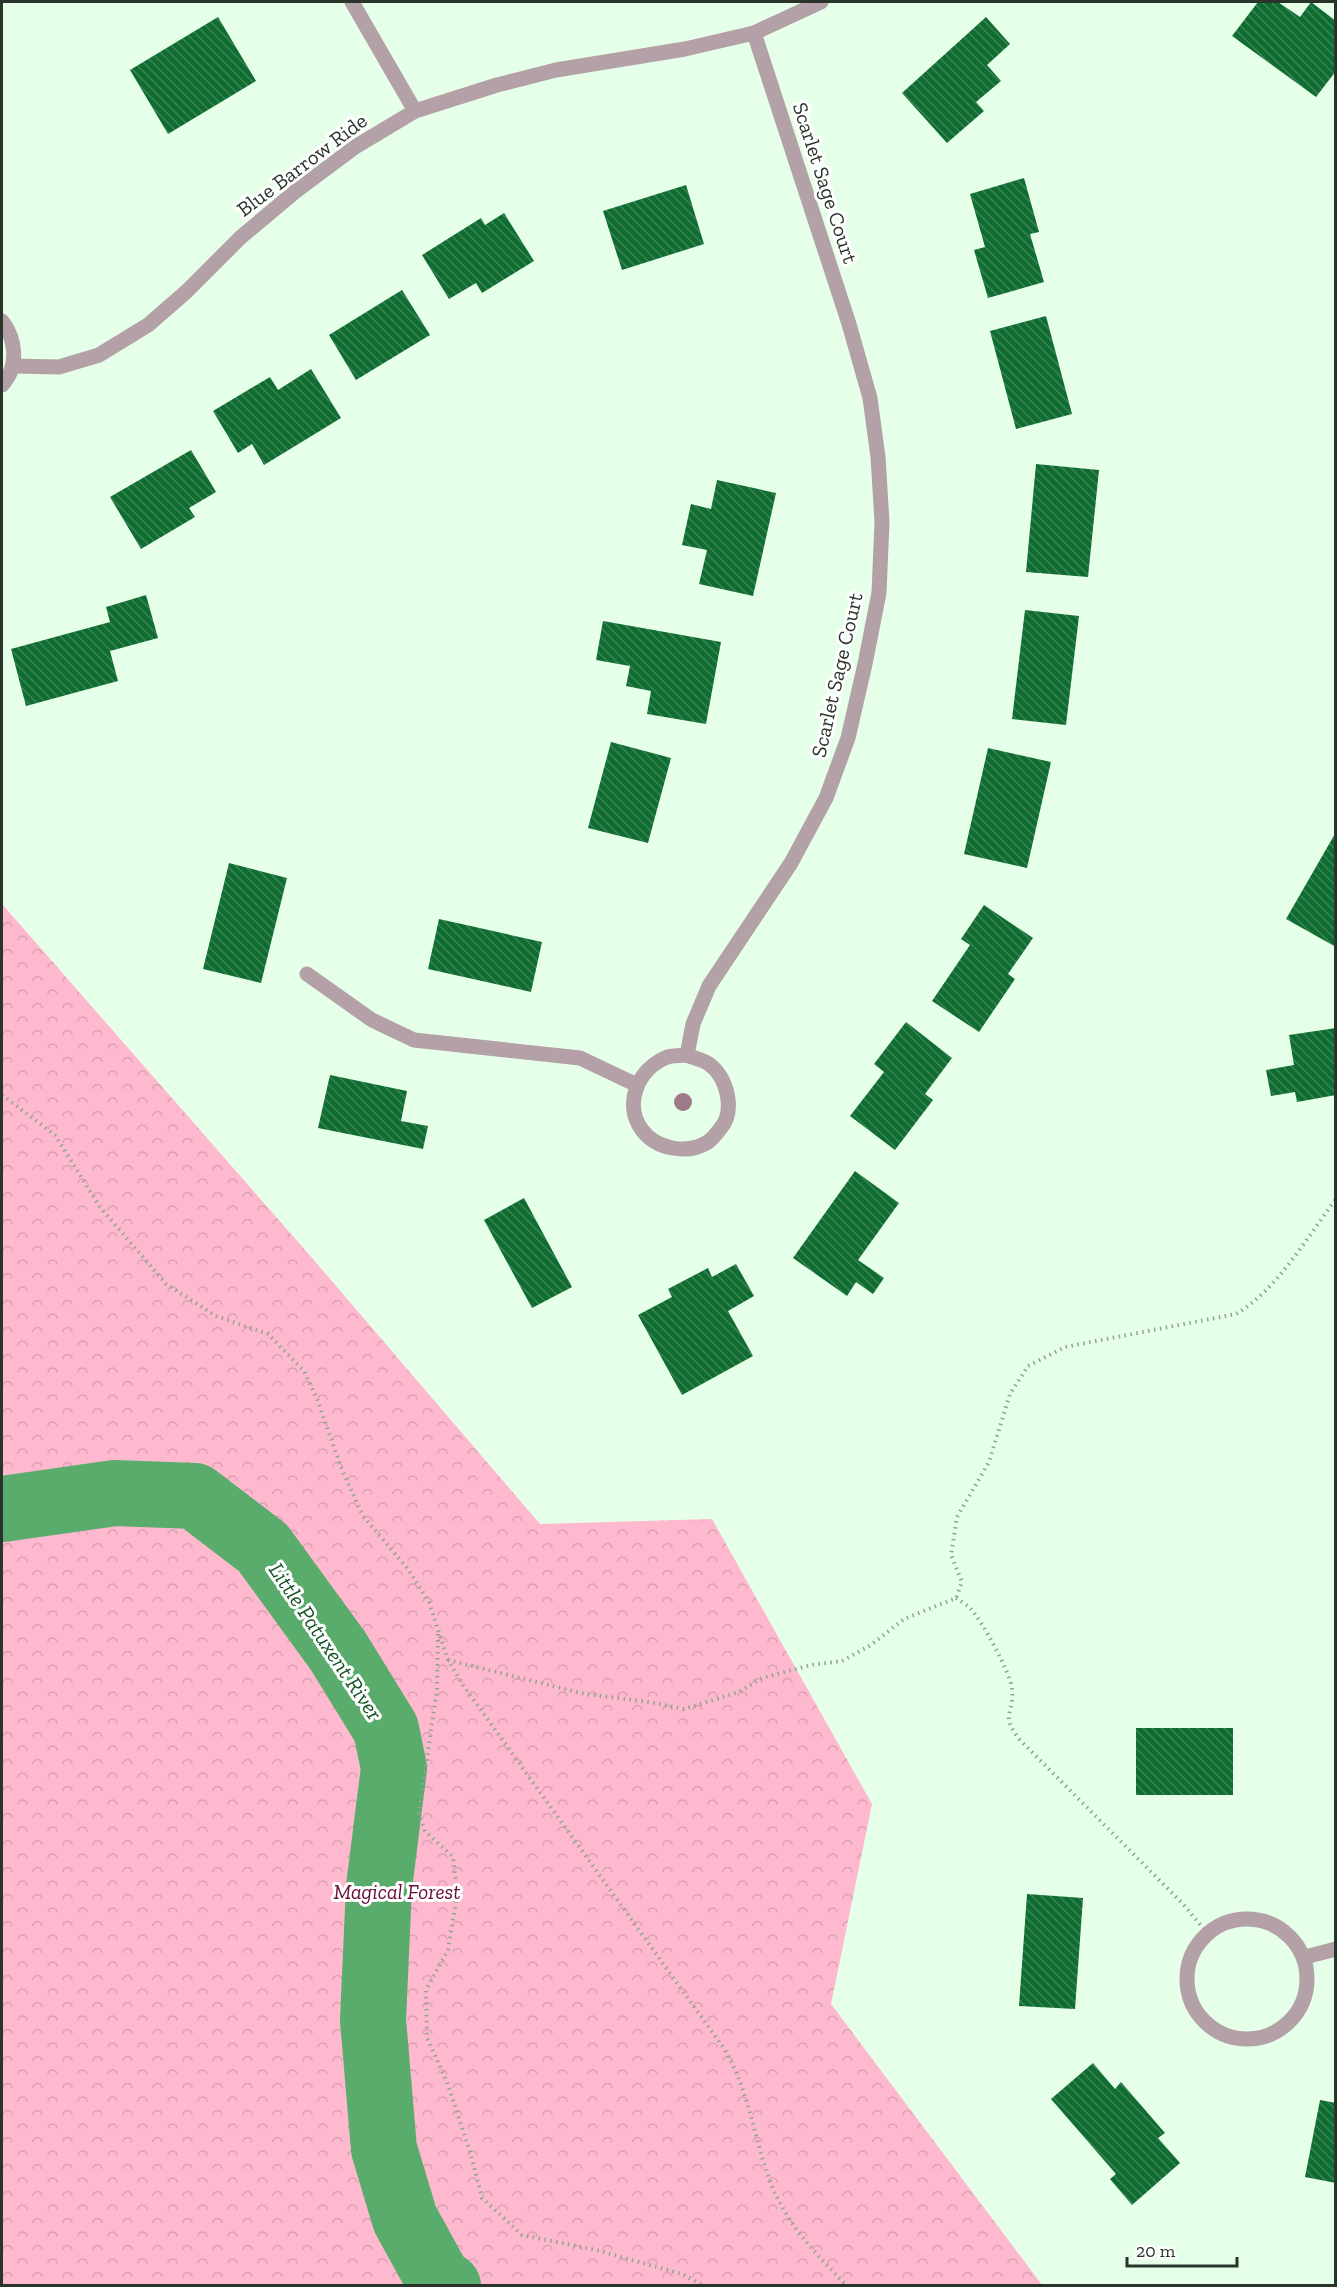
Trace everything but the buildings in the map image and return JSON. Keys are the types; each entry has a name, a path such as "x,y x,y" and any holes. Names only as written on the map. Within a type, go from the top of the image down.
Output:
{"street":[{"path":"352,2 415,111"},
{"name":"Blue Barrow Ride","path":"13,366 59,367 89,358 148,325 186,292 241,237 296,191 355,147 415,111 497,85 556,70 685,49 754,33 821,2"},
{"name":"Scarlet Sage Court","path":"687,1055 693,1024 709,986 791,863 826,798 848,738 866,664 879,593 882,522 878,457 870,398 849,324 754,33"},
{"path":"2,321 14,343 13,366 2,385"},
{"path":"307,974 372,1020 414,1040 580,1058 637,1085"},
{"path":"687,1055 709,1064 724,1083 729,1104 723,1126 708,1142 680,1150 655,1143 641,1129 633,1105 637,1085 650,1067 667,1057 687,1055"},
{"path":"1240,1918 1271,1922 1291,1935 1305,1957 1308,1987 1300,2010 1282,2028 1259,2039 1233,2038 1208,2025 1191,2002 1186,1977 1193,1950 1207,1933 1240,1918"},
{"path":"1305,1957 1335,1949"}],"path":[{"path":"2,1095 55,1136 100,1207 166,1284 216,1316 268,1334 304,1371 317,1399 342,1470 363,1516 406,1568 429,1602 439,1627 447,1660 723,2047 737,2069 772,2186 789,2220 818,2256 847,2286"},
{"path":"447,1660 585,1694 684,1709 739,1692 762,1678 811,1665 842,1661 871,1645 904,1618 956,1598 962,1582 951,1555 957,1518 989,1462 1010,1394 1028,1366 1065,1347 1236,1314 1252,1304 1274,1281 1335,1198"},
{"path":"956,1598 971,1609 1004,1666 1012,1686 1008,1713 1009,1726 1020,1740 1183,1904 1207,1933"},
{"path":"439,1627 436,1689 419,1814 425,1831 453,1857 457,1894 448,1950 426,1990 427,2038 447,2082 471,2155 482,2198 522,2235 558,2241 682,2274 704,2286"}],"green space":[{"name":"Magical Forest","path":"2,904 313,1259 540,1524 712,1519 872,1804 831,2004 1042,2285 2,2285"}],"waterway":[{"name":"Little Patuxent River","path":"2,1509 115,1493 195,1496 263,1548 338,1651 386,1729 394,1768 379,1887 373,2020 384,2149 405,2219 438,2279 448,2286"}]}
